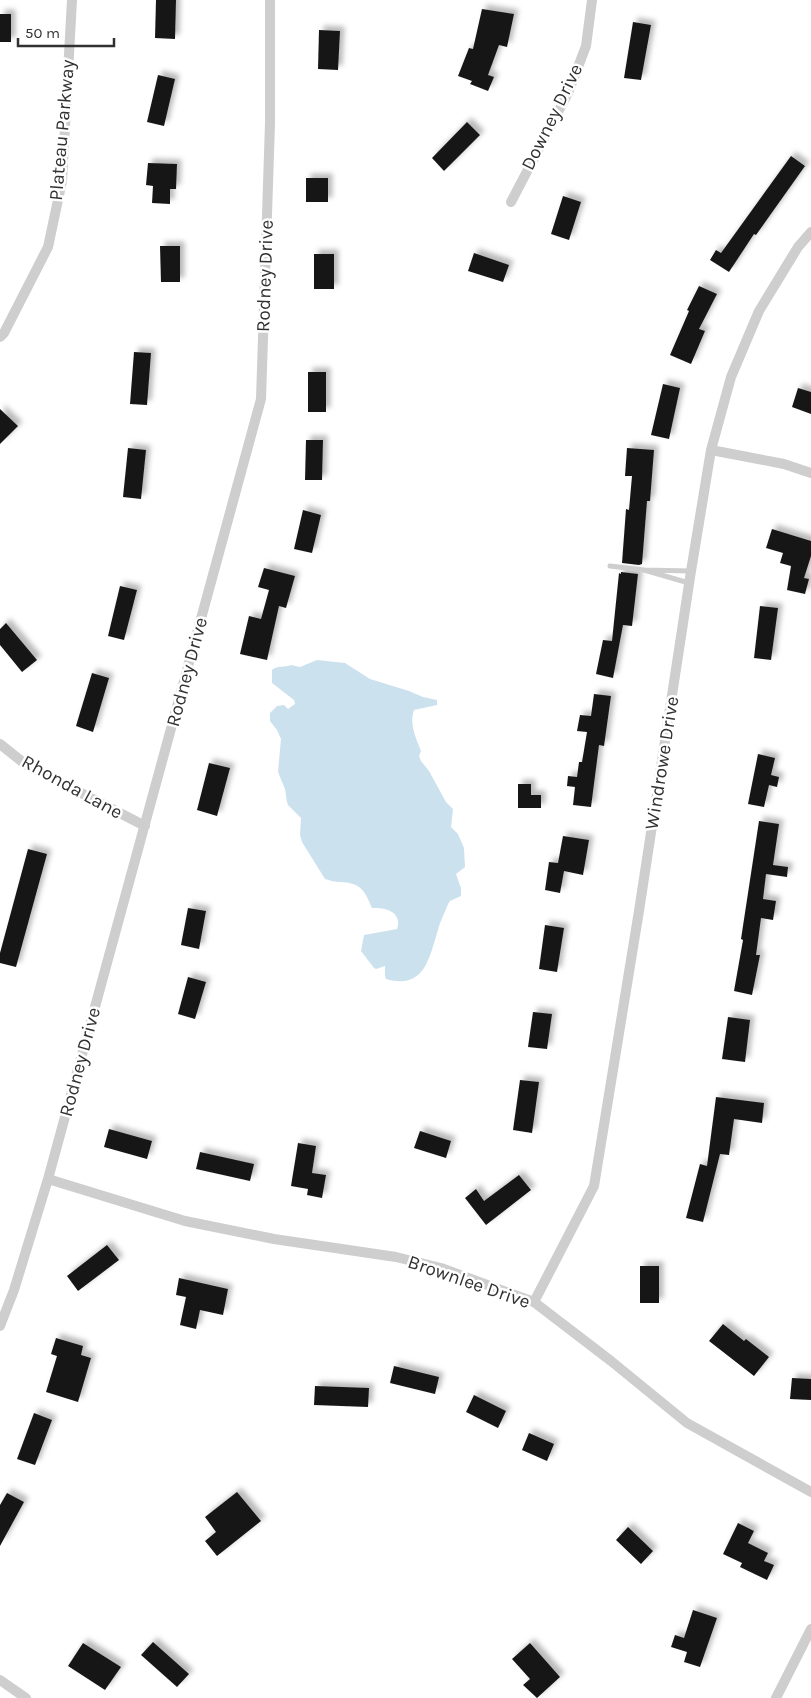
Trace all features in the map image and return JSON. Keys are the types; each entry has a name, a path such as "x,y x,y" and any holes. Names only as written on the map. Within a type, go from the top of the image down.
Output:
{"street":[{"name":"Plateau Parkway","path":"0,337 4,333 48,247 62,181 72,0"},
{"name":"Rodney Drive","path":"0,1326 14,1290 48,1179 146,826 261,399 270,123 270,0"},
{"name":"Downey Drive","path":"511,202 568,93 586,46 592,0"},
{"name":"Windrowe Drive","path":"534,1302 594,1186 639,911 690,571 711,450 731,377 759,311 798,247 811,232"},
{"path":"711,450 784,464 811,473"},
{"name":"Rhonda Lane","path":"0,744 26,764 146,826"},
{"name":"Brownlee Drive","path":"48,1179 185,1221 274,1240 396,1257 441,1268 534,1302 686,1422 811,1492"},
{"path":"776,1698 811,1629"},
{"path":"0,1680 26,1698"}],"lane":[{"path":"610,566 644,570 690,571"},
{"path":"644,570 689,583"}],"water":[{"path":"317,660 345,663 370,679 437,700 437,705 414,710 412,721 421,751 419,756 421,761 429,771 446,802 453,809 451,827 458,834 464,848 465,867 456,874 461,888 461,896 450,901 448,904 428,961 417,976 409,980 386,979 385,966 374,968 361,951 364,935 397,929 397,918 392,912 382,908 372,908 365,893 358,886 325,879 302,842 300,835 301,818 288,805 285,789 278,772 281,739 270,721 270,713 277,706 284,705 288,709 295,704 294,700 272,683 272,670 291,665 300,667"}],"building":[{"path":"156,0 176,0 175,39 155,38"},
{"path":"482,9 514,14 507,47 499,45 488,75 494,77 488,91 470,84 472,81 458,76 469,48 473,49"},
{"path":"0,14 11,14 11,42 0,42"},
{"path":"633,22 651,25 641,80 624,78"},
{"path":"319,30 340,31 338,70 318,69"},
{"path":"158,75 175,79 164,126 147,122"},
{"path":"467,122 480,135 444,171 432,158"},
{"path":"791,156 805,166 756,235 754,234 729,272 710,260 716,250 721,253"},
{"path":"148,163 177,164 176,189 170,189 170,204 152,203 153,186 146,185"},
{"path":"306,178 328,178 328,202 306,202"},
{"path":"563,196 581,202 569,240 551,234"},
{"path":"160,246 180,246 180,282 161,282"},
{"path":"474,253 509,265 503,282 468,271"},
{"path":"314,254 334,254 334,289 314,289"},
{"path":"699,286 717,294 699,329 705,331 691,364 670,355 689,311 687,310"},
{"path":"134,352 151,353 147,405 130,404"},
{"path":"308,372 326,372 326,412 308,412"},
{"path":"663,384 680,388 669,439 651,435"},
{"path":"798,388 811,392 811,414 792,407"},
{"path":"0,409 18,426 0,444"},
{"path":"306,440 323,440 322,480 305,480"},
{"path":"128,448 146,450 141,499 123,497"},
{"path":"627,448 654,450 650,501 647,501 642,564 639,565 622,563 626,509 629,510 632,476 625,476"},
{"path":"303,510 321,515 312,553 294,549"},
{"path":"772,529 811,541 811,556 804,578 809,579 805,594 787,590 791,566 780,563 783,553 766,548"},
{"path":"264,568 295,576 286,608 279,606 267,660 240,654 249,616 261,619 269,590 258,587"},
{"path":"621,572 638,574 632,626 623,625 613,678 596,674 603,640 612,641 619,573 621,574"},
{"path":"120,586 137,590 124,640 108,636"},
{"path":"760,606 778,608 771,660 754,658"},
{"path":"6,623 37,660 22,672 0,645 0,629"},
{"path":"92,673 109,678 93,732 76,726"},
{"path":"594,694 611,696 604,746 599,745 591,807 573,805 575,787 567,786 568,776 577,777 579,762 582,762 587,732 577,731 580,715 591,716"},
{"path":"758,754 775,758 771,775 779,777 777,787 769,785 764,807 748,804"},
{"path":"209,763 230,768 217,816 197,810"},
{"path":"518,784 531,784 531,795 541,795 541,808 518,808"},
{"path":"759,821 779,824 773,865 788,867 787,877 766,874 763,899 776,901 773,920 761,918 756,955 760,955 752,995 734,991"},
{"path":"563,836 589,840 583,875 564,871 560,893 545,890 549,862 558,863"},
{"path":"28,849 47,854 16,967 0,963 0,953"},
{"path":"188,908 206,911 199,949 181,945"},
{"path":"545,925 564,928 557,972 539,969"},
{"path":"188,977 206,982 195,1019 178,1014"},
{"path":"533,1012 552,1014 547,1049 528,1047"},
{"path":"728,1017 750,1020 745,1062 722,1059"},
{"path":"520,1080 539,1082 532,1133 513,1130"},
{"path":"716,1097 764,1103 762,1123 734,1119 729,1155 720,1154 703,1222 686,1218 700,1164 707,1166"},
{"path":"109,1129 152,1141 147,1159 104,1147"},
{"path":"420,1131 451,1141 446,1158 414,1148"},
{"path":"298,1143 316,1146 312,1173 326,1175 322,1198 307,1195 308,1189 291,1186"},
{"path":"200,1152 254,1164 250,1181 196,1169"},
{"path":"519,1175 531,1190 486,1225 465,1198 476,1189 484,1201"},
{"path":"107,1245 119,1260 78,1291 67,1276"},
{"path":"640,1266 659,1266 659,1303 640,1303"},
{"path":"179,1278 228,1289 223,1315 200,1310 196,1329 180,1325 186,1297 176,1295"},
{"path":"723,1324 744,1341 746,1339 769,1357 754,1376 709,1341"},
{"path":"56,1338 83,1346 81,1355 91,1358 78,1402 46,1392 57,1356 51,1354"},
{"path":"394,1366 439,1377 435,1394 390,1383"},
{"path":"792,1378 811,1379 811,1400 790,1399"},
{"path":"315,1386 369,1388 368,1407 314,1405"},
{"path":"474,1395 506,1411 498,1428 466,1412"},
{"path":"34,1413 52,1420 35,1465 17,1459"},
{"path":"529,1433 554,1444 547,1461 522,1450"},
{"path":"237,1492 261,1521 217,1556 205,1541 216,1532 205,1517"},
{"path":"7,1493 24,1502 0,1546 0,1505"},
{"path":"738,1523 754,1531 748,1543 768,1553 764,1561 774,1565 767,1580 740,1567 742,1563 723,1554"},
{"path":"628,1527 653,1551 641,1564 616,1540"},
{"path":"693,1610 717,1618 700,1667 684,1662 687,1652 671,1647 675,1635 684,1638"},
{"path":"153,1642 189,1674 177,1687 141,1655"},
{"path":"83,1643 121,1667 105,1690 68,1666"},
{"path":"530,1643 560,1677 537,1698 523,1685 530,1679 512,1659"}]}
